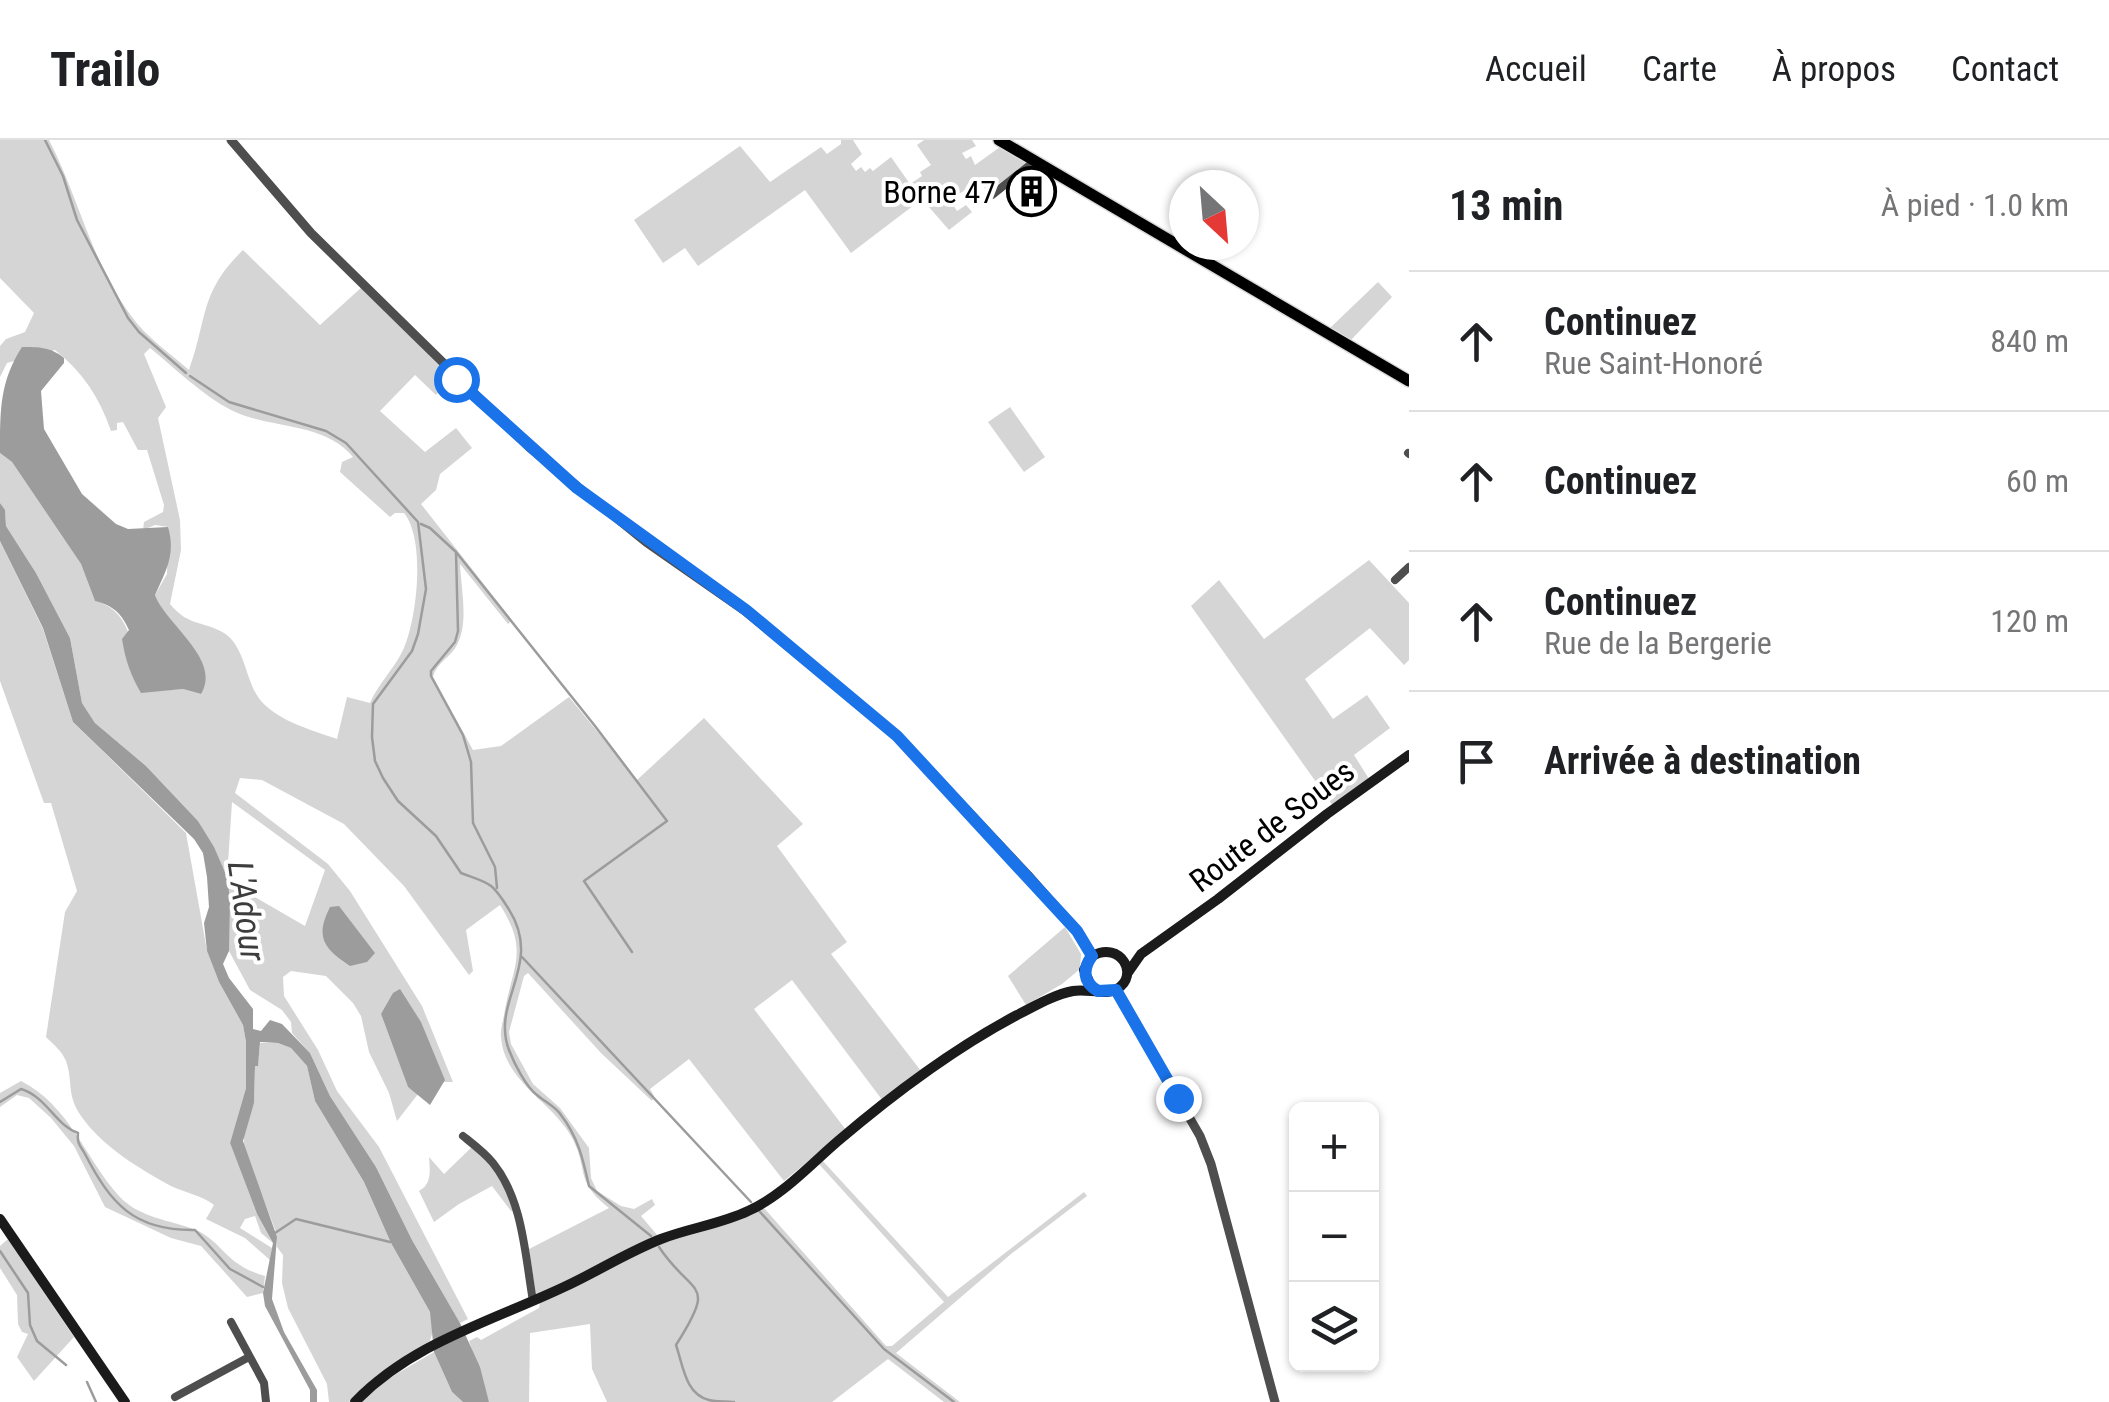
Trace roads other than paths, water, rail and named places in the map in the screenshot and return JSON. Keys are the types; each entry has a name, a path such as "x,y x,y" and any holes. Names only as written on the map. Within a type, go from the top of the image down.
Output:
{"main road":[{"path":"999,140 1407,379"},
{"name":"Route de Soues","path":"1126,976 1136,958 1164,936 1409,756"},
{"name":"Route de Soues","path":"1115,953 1164,936"},
{"path":"355,1402 382,1377 423,1350 664,1238 749,1211 775,1195 841,1138 954,1052 1053,997 1084,970 1092,956 1099,952 1115,953 1124,962 1126,976 1116,990 1092,988 1053,997"},
{"path":"1084,970 1092,988"},
{"path":"0,1219 125,1402"}],"street":[{"path":"231,140 311,233 530,448 646,542 746,610 897,736 1028,875 1077,931 1092,956"},
{"path":"992,195 1035,161"},
{"path":"1409,567 1397,578 1409,586"},
{"path":"1116,990 1200,1136 1211,1164 1274,1402"},
{"path":"462,1136 491,1160 510,1190 534,1301"},
{"path":"231,1322 264,1383 266,1402"},
{"path":"175,1398 249,1357"}],"waterway":[{"path":"45,140 63,176 77,220 128,318 186,373"},
{"path":"190,376 229,402 326,431 346,443 418,522 426,589 418,634 412,651 373,704 375,761 398,801 436,836 461,873 489,884 508,908 518,928 521,947 506,1015 505,1032 511,1055 529,1086 567,1123 589,1186 651,1236"},
{"path":"421,524 456,552 458,631 455,642 431,676 463,735 471,762 473,823 495,867 497,888"},
{"path":"456,552 667,821 584,881 632,952"},
{"path":"522,957 751,1202"},
{"path":"0,1102 21,1089 38,1098 63,1124 78,1133 79,1144 95,1172 127,1211 156,1226 195,1230 230,1269 263,1287"},
{"path":"760,1212 884,1349 954,1402"},
{"path":"275,1233 296,1219 390,1242"},
{"path":"659,1247 696,1290 698,1298 676,1345 686,1378 701,1397 734,1402"},
{"path":"0,1251 28,1293 30,1325 37,1341 66,1365"},
{"path":"87,1382 96,1402"}],"place":[{"name":"Borne 47","path":"1031,192"}],"water label":[{"name":"L'Adour","path":"246,911"}]}
